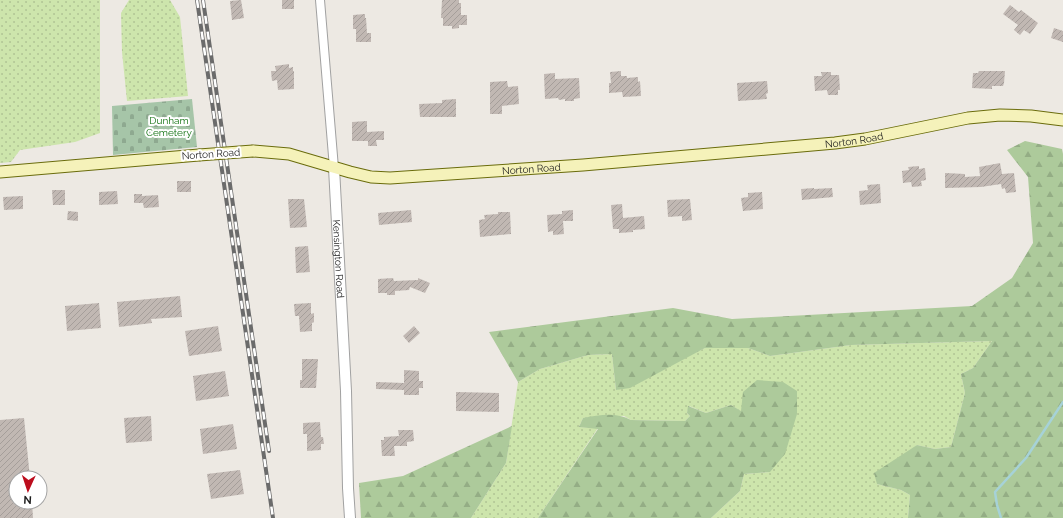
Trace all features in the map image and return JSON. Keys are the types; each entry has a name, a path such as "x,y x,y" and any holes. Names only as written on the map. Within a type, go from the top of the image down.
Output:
{"main road":[{"name":"Norton Road","path":"0,172 253,151 289,154 334,168 371,176 390,178 520,170 835,143 865,139 968,118 1031,116 1063,120"}],"street":[{"name":"Kensington Road","path":"320,0 334,168 346,391 350,518"}],"green space":[{"path":"0,0 100,0 100,133 75,142 20,150 11,162 0,163"},
{"path":"129,0 170,0 180,17 188,96 127,101 122,52 121,13"},
{"name":"Dunham Cemetery","path":"192,99 197,147 113,155 112,106"},
{"path":"1025,141 1062,149 1063,154 1063,518 908,518 910,495 901,490 877,484 874,473 917,445 935,449 951,447 965,393 961,374 973,368 992,341 851,345 770,356 748,348 705,348 630,388 616,390 612,354 588,355 540,369 518,382 489,332 673,308 732,319 972,306 1012,278 1033,243 1028,177 1007,150"},
{"path":"992,341 973,368 961,374 965,393 951,447 935,449 917,445 877,484 901,490 910,495 908,518 711,518 740,491 744,474 770,472 742,412 731,405 706,413 689,406 687,413 690,416 685,421 631,420 624,416 583,418 579,427 598,428 538,518 471,518 506,463 518,382 540,369 588,355 612,354 616,390 705,348 748,348 770,356 851,345"},
{"path":"757,380 783,382 797,391 797,414 785,454 770,472 744,474 740,491 711,518 538,518 598,429 579,427 583,418 614,415 631,420 685,421 690,416 687,413 688,406 706,413 731,405 741,411 743,392"},
{"path":"512,426 506,463 471,518 361,518 359,483 403,476"}],"building":[{"path":"241,0 244,18 232,20 230,1"},
{"path":"282,0 294,0 294,9 282,9"},
{"path":"442,0 459,0 459,3 461,3 461,15 467,15 467,25 459,25 459,28 452,29 452,26 443,26 443,18 441,18"},
{"path":"1010,5 1019,12 1021,10 1038,23 1030,34 1024,30 1020,35 1014,30 1018,25 1003,14"},
{"path":"365,14 367,33 371,33 371,42 356,42 356,29 353,29 353,15"},
{"path":"1054,28 1063,31 1063,42 1051,38"},
{"path":"289,64 289,68 293,67 294,71 294,89 278,90 277,80 272,81 271,71 276,71 275,66"},
{"path":"621,71 621,76 627,76 627,78 638,77 638,82 640,81 641,96 623,97 622,92 609,93 609,83 611,83 610,72"},
{"path":"979,71 1005,71 1003,86 992,86 992,89 972,88 973,73 978,73"},
{"path":"821,72 831,72 831,75 839,75 840,90 838,90 838,95 828,95 827,90 815,91 814,76 822,76"},
{"path":"555,73 555,79 579,78 580,98 574,99 574,101 565,101 565,99 559,100 558,98 545,99 544,74"},
{"path":"507,81 508,87 518,86 519,104 502,106 502,114 490,114 490,82"},
{"path":"767,81 767,99 738,101 737,83"},
{"path":"456,99 456,117 420,117 419,104 442,103 442,100"},
{"path":"367,121 367,132 384,131 384,140 376,140 377,146 368,146 368,141 352,141 352,122"},
{"path":"1000,163 1002,174 1014,173 1016,192 1006,193 1005,188 1002,189 1001,184 981,187 945,188 945,173 965,174 965,177 980,176 979,167"},
{"path":"919,166 919,169 925,168 926,180 921,181 922,186 912,187 911,182 903,183 902,171 909,170 908,167"},
{"path":"177,181 191,181 191,192 177,192"},
{"path":"880,184 881,203 860,205 859,191 868,190 867,185"},
{"path":"832,188 833,197 802,200 801,189"},
{"path":"52,190 65,190 65,205 53,205"},
{"path":"117,191 118,204 99,205 99,192"},
{"path":"762,192 763,209 743,211 741,198 748,197 748,193"},
{"path":"134,194 142,194 142,196 158,195 159,207 144,208 143,203 134,203"},
{"path":"23,196 23,209 4,210 3,197"},
{"path":"288,199 304,199 307,227 290,228"},
{"path":"690,199 692,220 682,221 682,216 668,217 667,200"},
{"path":"622,204 623,218 644,216 645,229 619,233 619,229 613,229 611,205"},
{"path":"411,210 412,222 379,225 378,213"},
{"path":"573,210 573,221 563,221 564,234 553,235 553,231 548,232 547,215 562,214 562,211"},
{"path":"68,211 78,212 78,221 67,220"},
{"path":"498,212 510,212 511,234 480,237 479,220 485,219 484,215 498,214"},
{"path":"308,246 310,272 296,273 295,247"},
{"path":"393,278 394,281 418,280 418,278 430,283 425,293 410,287 409,290 395,291 395,295 378,293 378,279"},
{"path":"180,296 182,317 151,319 152,323 119,327 117,302"},
{"path":"99,303 101,328 67,331 65,306"},
{"path":"311,303 311,314 314,313 312,331 300,332 299,316 295,316 294,304"},
{"path":"218,326 222,351 189,356 185,331"},
{"path":"414,326 420,333 409,343 403,336"},
{"path":"302,359 318,359 316,388 300,388 300,380 302,380"},
{"path":"404,370 419,371 419,381 423,381 423,388 419,388 419,395 404,395 404,390 376,389 376,382 404,383"},
{"path":"225,371 229,396 196,401 193,376"},
{"path":"456,392 499,393 499,412 456,411"},
{"path":"151,416 152,441 126,443 124,418"},
{"path":"24,418 29,470 8,470 8,510 32,510 33,518 0,518 0,420"},
{"path":"320,422 321,437 323,437 324,444 321,444 321,450 307,451 307,434 303,434 303,423"},
{"path":"233,424 237,449 203,454 200,429"},
{"path":"398,430 413,430 414,441 407,442 407,446 394,446 395,456 382,456 381,440 384,440 384,437 399,436"},
{"path":"240,470 244,494 211,499 207,474"}],"waterway":[{"path":"1001,518 995,492 1026,458 1063,402"}],"railway":[{"path":"197,0 273,518"},
{"path":"203,0 269,451"}]}
